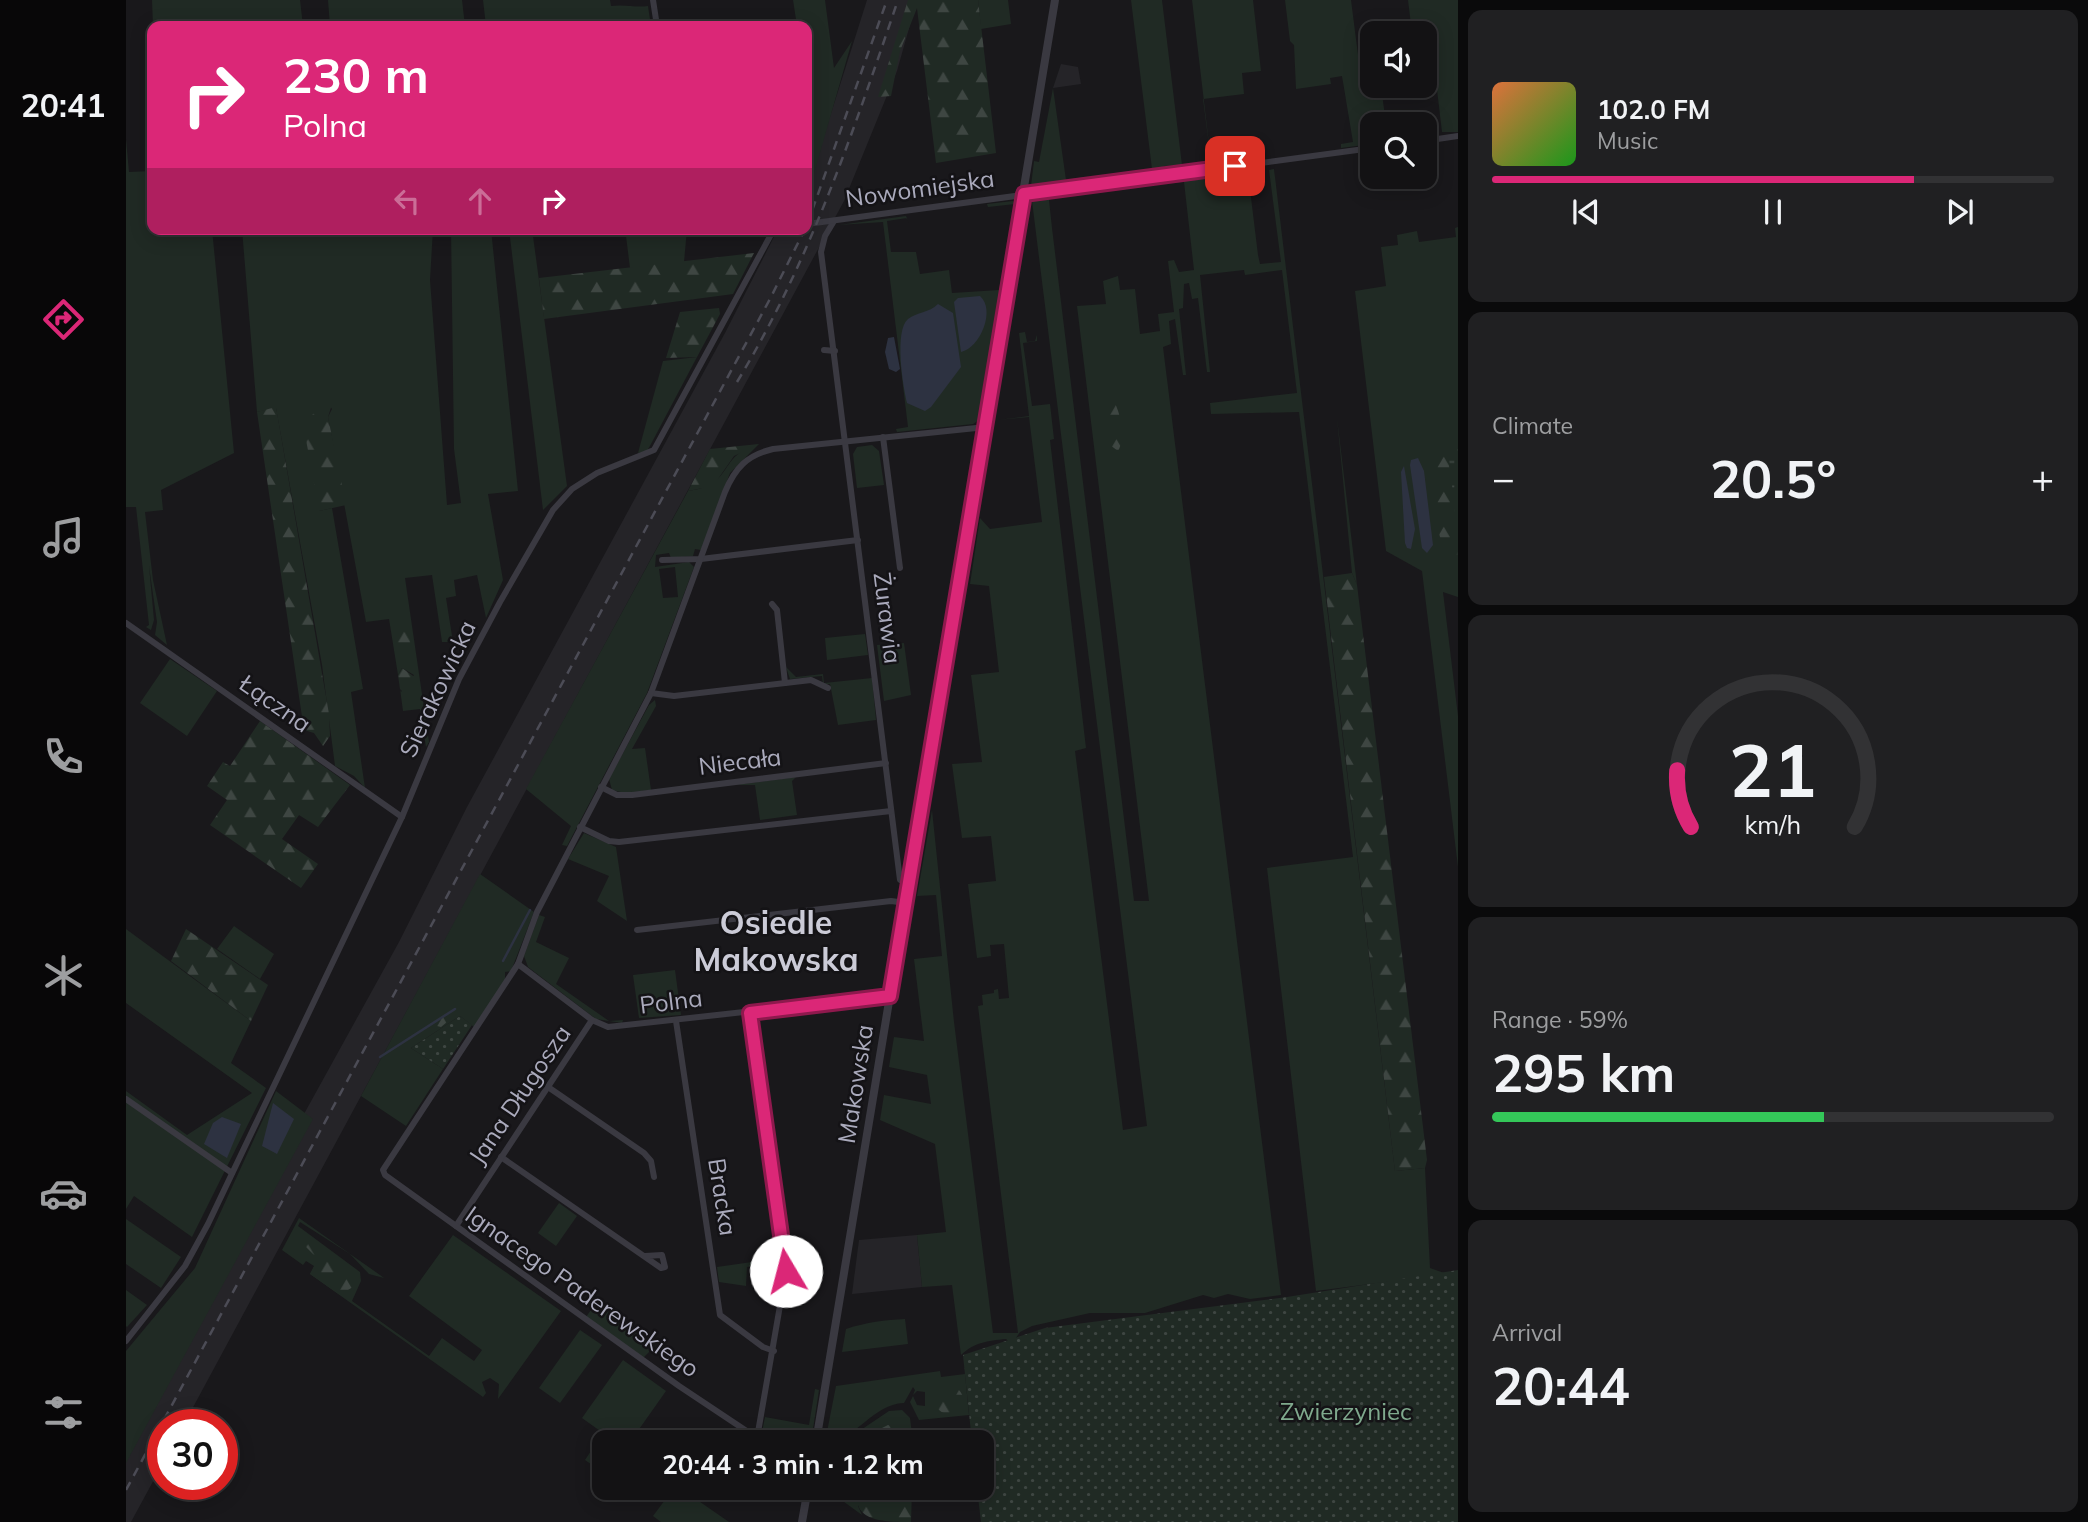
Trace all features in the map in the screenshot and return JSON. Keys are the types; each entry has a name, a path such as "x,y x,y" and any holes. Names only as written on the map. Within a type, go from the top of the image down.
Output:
{"street":[{"path":"653,0 656,21"},
{"name":"Makowska","path":"818,1430 1055,0"},
{"path":"1437,139 1458,136"},
{"name":"Nowomiejska","path":"812,223 1360,150"},
{"name":"Żurawia","path":"834,221 824,236 821,251 900,880 910,881"},
{"name":"Sierakowicka","path":"126,1341 185,1266 208,1224 401,817 459,679 553,510 582,481 654,450 771,235"},
{"path":"824,350 835,351"},
{"path":"518,964 537,912 651,693 731,477 747,459 773,449 986,427"},
{"path":"883,437 900,568"},
{"path":"662,560 701,559 858,540"},
{"path":"772,604 777,610 785,683"},
{"name":"Łączna","path":"126,622 401,817"},
{"path":"651,693 674,696 811,680 828,688"},
{"name":"Niecała","path":"601,787 617,795 632,795 886,763"},
{"path":"580,827 609,841 619,842 891,811"},
{"path":"637,930 891,901 906,903"},
{"name":"Polna","path":"518,964 603,1026 620,1027 890,996"},
{"name":"Ignacego Paderewskiego","path":"518,964 383,1170 385,1175 679,1386 745,1430"},
{"path":"750,1013 786,1267 762,1430"},
{"name":"Jana Długosza","path":"456,1226 592,1020"},
{"name":"Bracka","path":"676,1021 720,1315 774,1351"},
{"path":"548,1087 645,1153 650,1159 654,1177"},
{"path":"126,1099 232,1173"},
{"path":"501,1157 645,1256"},
{"path":"802,1522 806,1500"}],"shaded area":[{"path":"867,0 917,0 897,71 844,201 192,1409 147,1409 147,1492 131,1522 126,1522 126,1436 399,942 467,807 725,333 775,235 812,235 812,173"},
{"path":"1061,64 1078,67 1081,84 1053,88"},
{"path":"917,1235 922,1287 852,1294 859,1240"}],"green space":[{"path":"152,0 300,0 302,21 153,21"},
{"path":"328,0 462,0 464,21 330,21"},
{"path":"483,0 610,0 611,6 648,6 650,21 485,21"},
{"path":"793,0 825,0 834,68 852,41 812,181 812,21 796,21"},
{"path":"908,0 978,0 996,153 936,163 917,8 900,51 891,96 878,97"},
{"path":"978,0 1008,0 1011,24 981,29"},
{"path":"1131,0 1162,0 1182,165 1164,166 1163,171 1130,176 1129,172 1152,169"},
{"path":"1192,0 1253,0 1261,71 1242,73 1244,94 1204,99"},
{"path":"1285,0 1351,0 1360,70 1360,98 1383,98 1384,112 1360,112 1360,146 1341,148 1341,144 1353,142 1342,76 1330,78 1331,84 1296,89 1294,45 1290,41"},
{"path":"1408,0 1458,0 1458,132 1442,132 1437,90 1437,21 1411,21"},
{"path":"1053,88 1066,180 1084,177 1085,182 1038,188 1031,186 1034,161 1039,162"},
{"path":"1203,99 1204,99 1211,161"},
{"path":"126,139 129,172 147,171 147,235 213,235 234,453 161,490 163,510 145,512 153,580 167,645 155,635 157,622 149,566 154,620 151,630 146,627 149,625 136,507 126,507"},
{"path":"1264,166 1264,170 1248,173 1258,255 1260,264 1281,262 1269,170 1274,169 1395,1171 1425,1168 1430,1268 1447,1274 1316,1291 1267,868 1353,857 1299,412 1211,414 1210,403 1297,393 1282,270 1245,275 1244,270 1200,275 1210,372 1207,372 1198,298 1192,299 1189,283 1184,284 1183,308 1179,309 1186,375 1183,375 1175,319 1169,321 1171,344 1163,347 1281,1295 1250,1299 1228,1294 1214,1298 1203,1295 1145,1313 1090,1313 1032,1326 1020,1332 1012,1344 1006,1339 987,1342 971,1347 961,1355 952,1285 922,1287 917,1235 946,1232 935,1144 880,1120 884,1095 931,1104 927,1075 889,1067 894,1037 924,1041 914,959 942,956 936,895 917,896 932,810 954,1022 993,1333 1018,1333 978,1006 983,1005 982,995 994,993 994,990 998,989 999,999 1009,998 1004,944 990,945 991,956 977,958 968,884 996,881 991,836 962,838 952,764 982,762 971,675 999,672 989,586 970,584 980,518 990,529 1042,522 1029,417 997,420 1029,416 1019,333 1025,332 1027,342 1035,341 1037,335 1037,341 1023,343 1032,406 1050,404 1054,439 1050,440 1086,748 1075,751 1123,1130 1147,1126 1032,201 1040,197 1057,196 1049,200 1052,228 1134,901 1149,901 1077,306 1106,304 1103,281 1118,276 1120,290 1135,289 1140,334 1160,331 1158,314 1174,312 1168,261 1174,260 1179,272 1194,270 1184,182 1172,183 1172,178"},
{"path":"1013,201 1018,205 982,418 973,424 897,432 896,429 908,427 883,222 839,225 907,218 887,221 891,252 916,252 920,274 949,270 952,293 999,290 1015,204 988,207 987,204"},
{"path":"1458,227 1458,597 1443,592 1458,716 1458,867 1422,571 1386,551 1355,291 1386,286 1381,247 1398,245 1397,235 1417,231 1419,242 1456,237 1455,228"},
{"path":"242,235 433,235 430,280 447,505 461,503 454,449 451,235 492,235 518,491 488,494 503,580 486,618 477,575 454,580 456,596 446,598 453,642 442,642 432,575 405,578 429,742 426,747 420,709 403,711 400,689 401,692 414,675 402,668 398,675 389,619 366,622 328,417 332,409 327,402 319,511 332,508 363,689 351,692 365,788 354,776 335,766 322,665 276,408 257,412"},
{"path":"510,235 533,235 567,486 543,510"},
{"path":"686,235 684,262 630,268 626,236"},
{"path":"754,253 733,294 544,319 539,278"},
{"path":"719,308 720,314 697,357 666,358 680,312"},
{"path":"697,357 647,451 638,453 663,361"},
{"path":"1112,400 1118,410 1121,425 1118,451 1110,445 1106,410"},
{"path":"333,401 328,417 346,505 319,511 303,423 327,402"},
{"path":"276,407 329,714 330,736 323,746 314,733 304,730 257,412"},
{"path":"1337,418 1357,585 1352,573"},
{"path":"759,444 730,473 701,550 695,549 693,556 671,558 669,553 656,555 655,567 689,562 694,567 647,693 567,846 562,845 571,826 526,789 688,491 713,483 730,462 746,449","holes":["675,567 678,597 663,598 659,569"]},
{"path":"759,444 734,456 713,486 688,491 710,449"},
{"path":"1442,444 1448,456 1458,548 1457,558 1453,560 1442,544 1438,530 1429,461 1430,451"},
{"path":"872,445 879,451 884,485 857,488 853,454 857,447"},
{"path":"1452,448 1458,449 1455,514 1449,457"},
{"path":"1352,573 1357,585 1427,1160 1425,1168 1395,1171 1324,577"},
{"path":"408,628 414,664 410,670 395,645 399,631"},
{"path":"865,634 868,655 827,660 825,638"},
{"path":"904,643 911,695 884,701 877,645"},
{"path":"170,659 217,691 187,736 140,703"},
{"path":"786,667 796,677 823,674 824,683 872,678 876,720 838,725 830,684 823,685 822,676 790,679"},
{"path":"402,668 416,678 405,694 400,689 398,675"},
{"path":"655,700 656,706 632,749 645,748 651,790 625,793 612,790 609,779 649,705"},
{"path":"260,721 350,785 318,827 299,815 282,839 318,864 301,888 210,825 227,800 207,786 223,762 230,766"},
{"path":"796,777 792,781 797,815 760,820 755,785 734,785"},
{"path":"584,833 616,847 627,921 597,901 609,876 568,859"},
{"path":"480,874 534,912 511,971 505,972 505,981 474,1027 460,1016 411,1048 443,1069 406,1126 361,1096"},
{"path":"539,915 545,917 536,942 569,958 556,984 609,1021 596,1019 528,967 524,956"},
{"path":"234,926 274,954 260,979 217,949"},
{"path":"126,929 251,1021 231,1063 266,1088 192,1237 134,1196 126,1209 126,1091 187,1135 252,1093 126,1003"},
{"path":"186,929 268,985 251,1021 171,961"},
{"path":"675,970 681,1015 639,1018 633,975"},
{"path":"448,1006 452,1008 453,1017 441,1027 433,1025 430,1014 434,1009"},
{"path":"460,1016 472,1025 443,1069 411,1048"},
{"path":"276,1091 313,1119 155,1409 147,1409 147,1424 126,1463 126,1351 195,1268"},
{"path":"559,1203 577,1216 556,1246 538,1233"},
{"path":"299,1218 380,1275 384,1278 369,1274 350,1254 300,1222 298,1226 360,1272 361,1281 352,1301 429,1356 442,1338 474,1361 482,1350 409,1296 453,1235 561,1311 498,1399 499,1384 490,1378 482,1382 486,1393 483,1397 310,1274 314,1266 306,1261 303,1265 282,1250"},
{"path":"126,1219 181,1257 161,1288 126,1264"},
{"path":"300,1236 352,1269 357,1274 356,1285 340,1295 310,1274 318,1259 299,1240"},
{"path":"779,1258 780,1262 747,1267 746,1286 719,1282 717,1267"},
{"name":"Zwierzyniec","path":"1458,1270 1458,1522 981,1522 978,1500 994,1500 994,1430 971,1430 963,1355 1045,1328 1287,1297"},
{"path":"126,1290 147,1305 127,1327 126,1326"},
{"path":"596,1303 648,1339 645,1344 652,1349 643,1358 586,1317"},
{"path":"905,1319 908,1344 842,1352 846,1329"},
{"path":"580,1330 602,1345 560,1403 539,1388"},
{"path":"623,1360 666,1391 638,1430 599,1430 582,1418"},
{"path":"940,1371 941,1377 965,1374 969,1415 919,1420 910,1402 913,1396 917,1405 925,1406 925,1392 917,1391 913,1395 913,1387 904,1403 882,1410 854,1430 827,1430 836,1386"},
{"path":"949,1386 959,1390 963,1400 959,1410 949,1414 939,1410 935,1400 939,1390"},
{"path":"815,1389 819,1390 813,1430 762,1430 765,1417 809,1425"},
{"path":"902,1410 910,1418 912,1430 861,1430 889,1411"},
{"path":"888,1425 902,1430 878,1430"},
{"path":"592,1450 592,1465 585,1460"},
{"path":"665,1500 697,1500 729,1522 661,1522 653,1516"},
{"path":"841,1500 858,1500 862,1515"},
{"path":"857,1500 912,1500 911,1522 871,1518 859,1508"}],"water":[{"path":"980,296 985,302 986,310 984,328 974,344 961,352 954,302 958,298"},
{"path":"938,304 953,313 961,367 931,407 925,411 907,403 901,359 901,335 908,319"},
{"path":"894,337 900,369 896,372 889,369 885,352 888,338"},
{"path":"1418,458 1424,471 1433,545 1427,553 1422,548 1410,465 1411,460"},
{"path":"1404,466 1415,529 1411,549 1407,548 1405,543 1401,472"},
{"path":"273,1103 294,1119 277,1154 262,1146"},
{"path":"222,1117 241,1124 227,1158 204,1144 213,1123"}],"waterway":[{"path":"503,961 530,910"},
{"path":"380,1057 455,1009"}],"railway":[{"path":"812,211 887,0"},
{"path":"812,234 847,147 898,0"},
{"path":"126,1490 771,297 802,235"},
{"path":"737,382 787,290 811,235"}],"district":[{"name":"Osiedle Makowska","path":"776,942"}],"route":[{"path":"786,1271 750,1013 890,996 1024,194 1235,166"}]}
